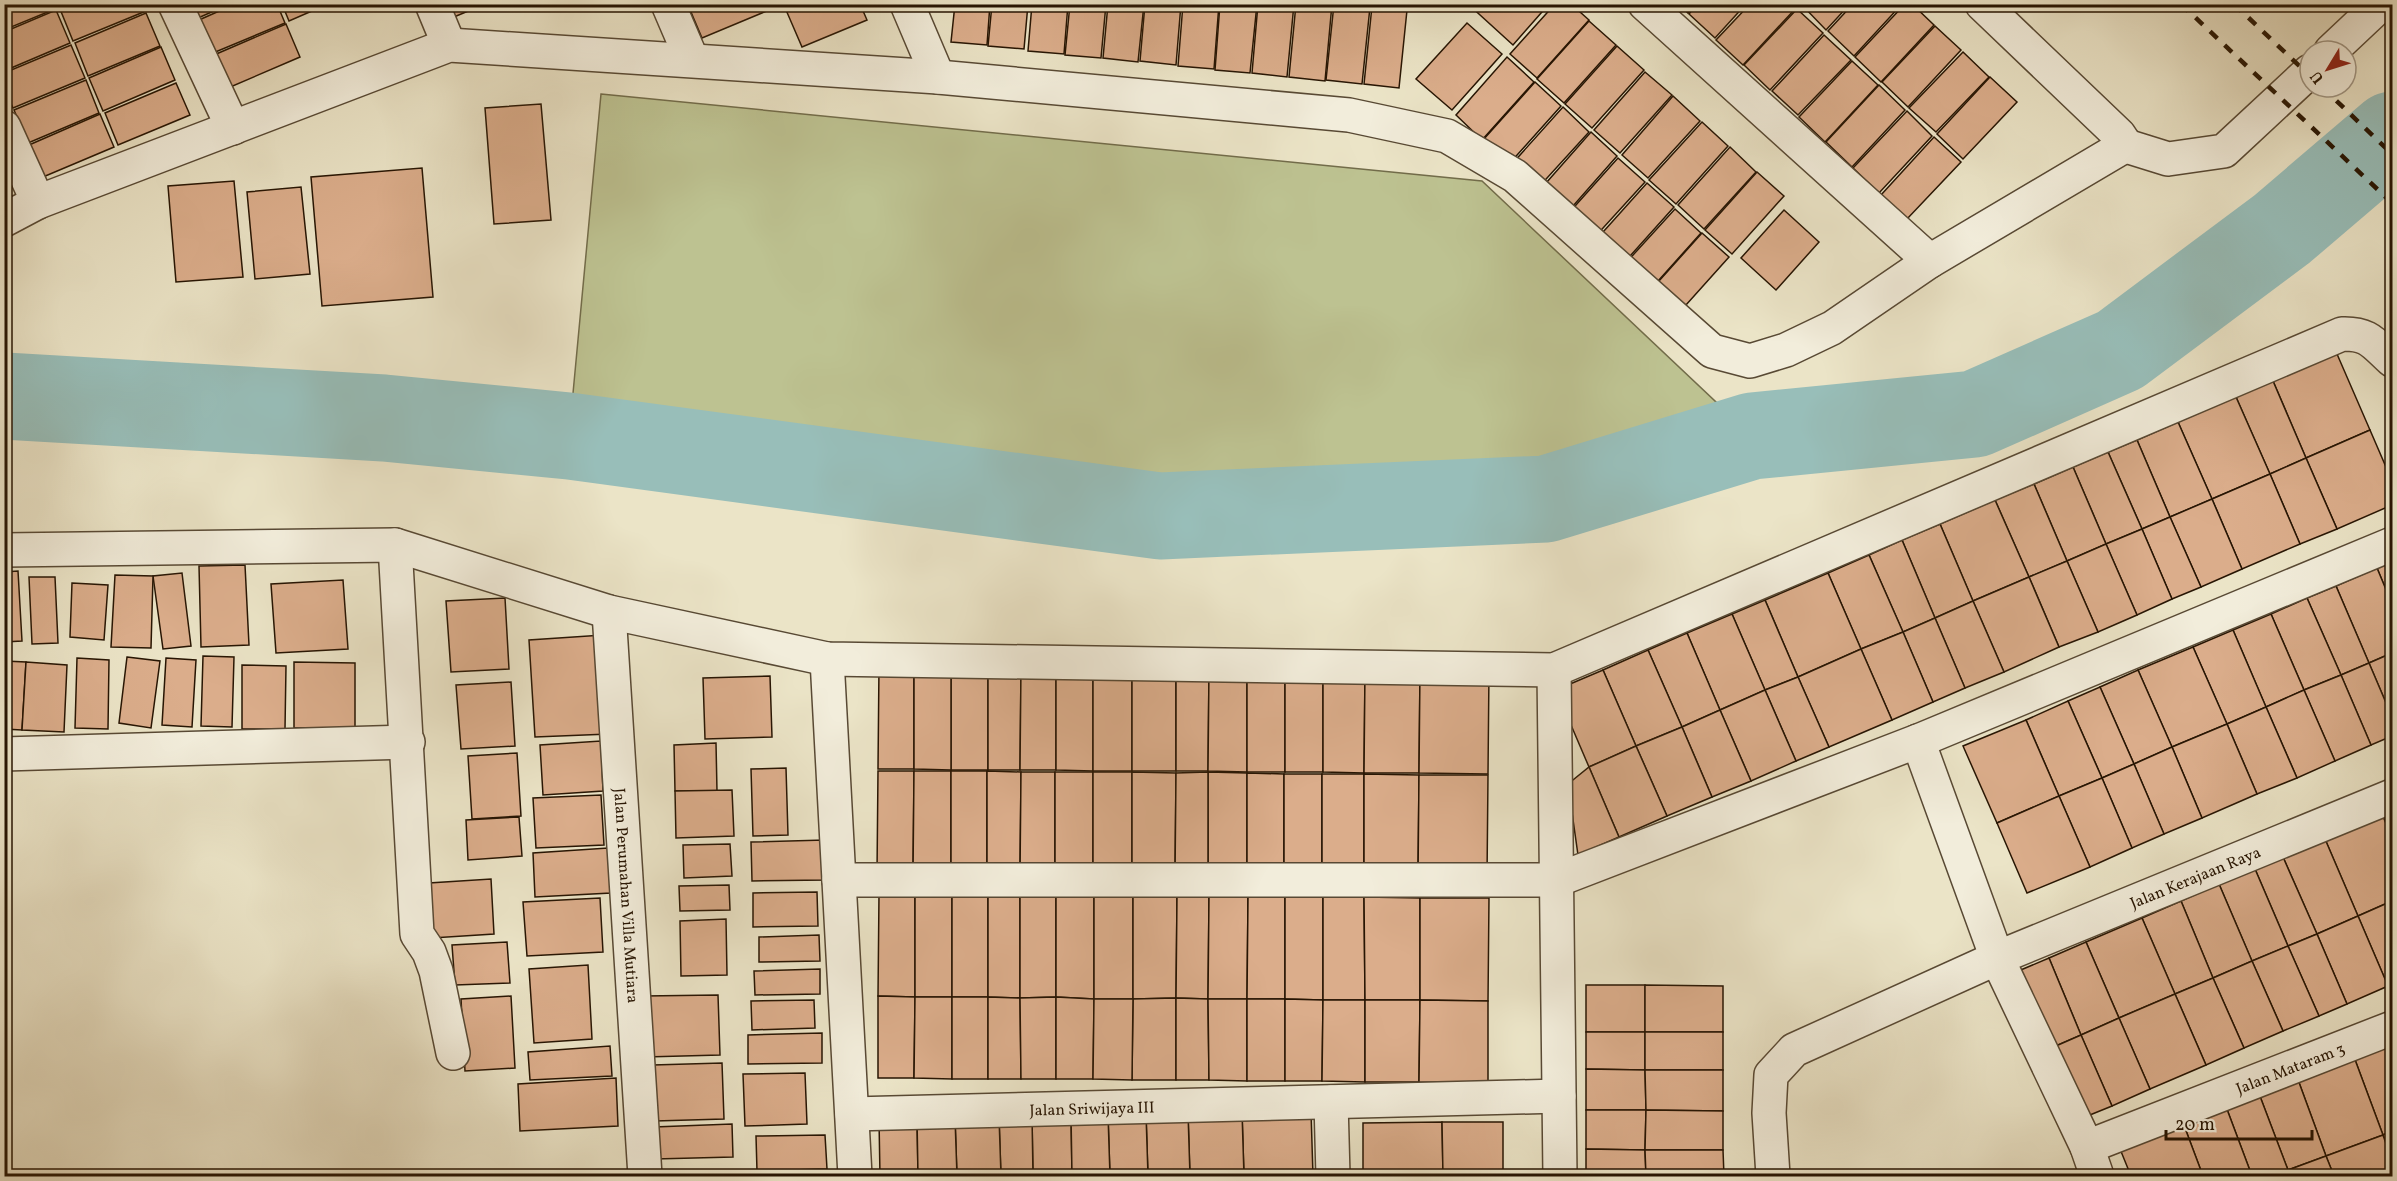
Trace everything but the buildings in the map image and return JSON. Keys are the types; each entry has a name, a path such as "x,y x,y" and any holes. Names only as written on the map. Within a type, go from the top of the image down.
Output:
{"street":[{"path":"175,4 233,128"},
{"path":"432,4 449,45"},
{"path":"668,4 692,60"},
{"path":"907,4 938,77"},
{"path":"1645,4 1930,261"},
{"path":"1982,4 2121,140 2168,159 2224,151 2298,82"},
{"path":"2344,39 2381,4"},
{"path":"4,220 38,202 449,45 938,77 1349,115 1447,136 1515,176 1712,351 1750,361 1786,350 1832,328 1930,261 2121,148 2121,140"},
{"path":"4,128 38,202"},
{"path":"4,550 395,545 609,612 827,659 1554,670 2342,334 2358,333 2370,339 2392,360"},
{"path":"839,880 1557,880 1918,741 2392,544"},
{"path":"395,545 408,742 417,934 429,952 436,971 453,1053"},
{"name":"Jalan Perumahan Villa Mutiara","path":"609,612 645,1176"},
{"path":"827,659 855,1176"},
{"path":"1554,670 1560,1176"},
{"path":"1918,741 1997,958 2092,1162"},
{"path":"4,754 408,742"},
{"name":"Jalan Kerajaan Raya","path":"1773,1176 1768,1113 1772,1075 1794,1050 1997,958 2392,796"},
{"name":"Jalan Mataram 3","path":"2092,1162 2392,1028"},
{"name":"Jalan Sriwijaya III","path":"852,1114 1558,1096"},
{"path":"1331,1102 1333,1176"}],"green space":[{"path":"601,94 1482,181 1752,436 1546,499 1160,516 569,436"}],"waterway":[{"path":"4,396 384,418 569,436 1160,516 1546,499 1752,436 1975,414 2120,350 2282,229 2392,135"}],"railway":[{"path":"2181,4 2392,203"},
{"path":"2234,4 2298,65"},
{"path":"2335,99 2392,154"}]}
